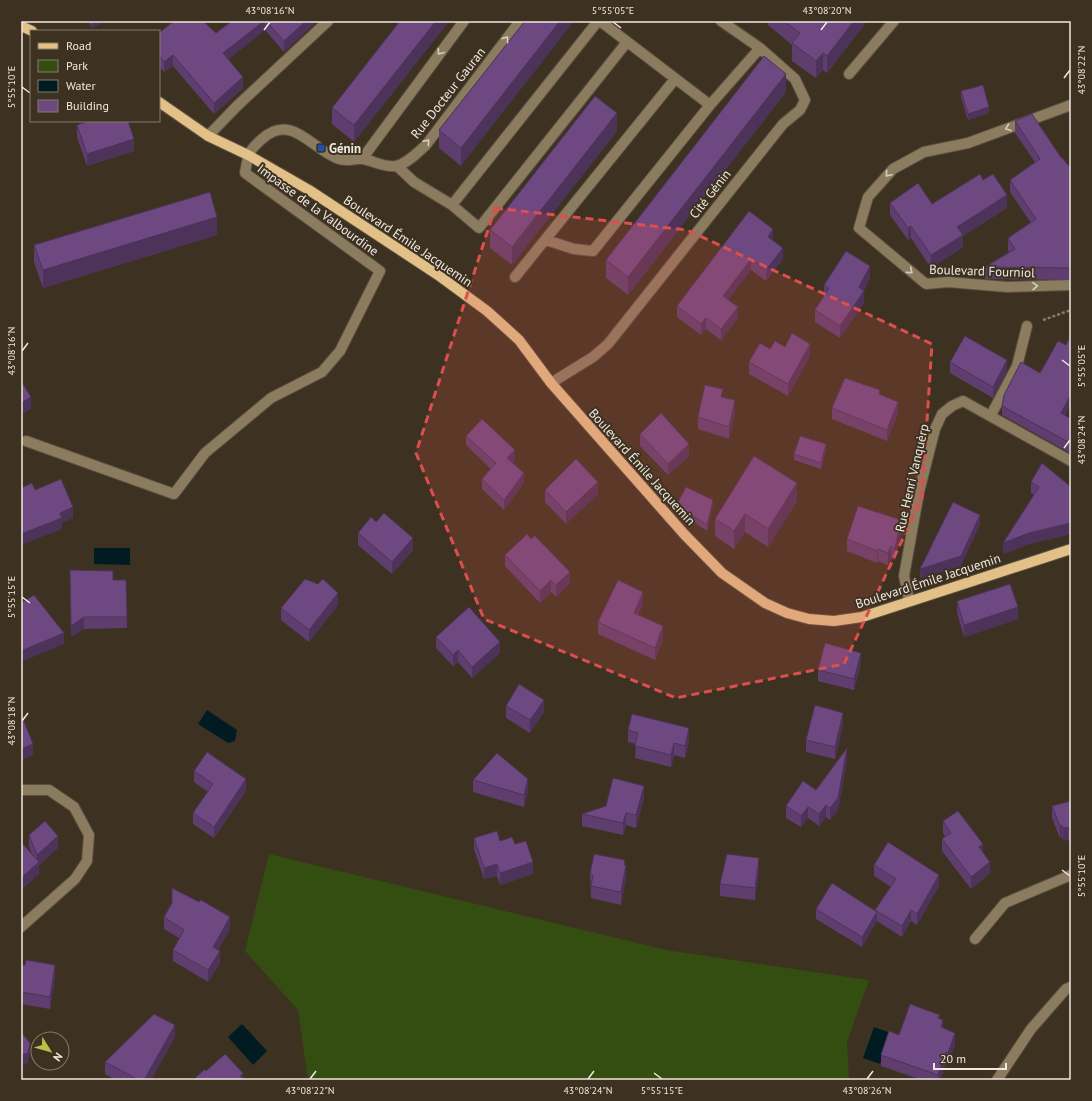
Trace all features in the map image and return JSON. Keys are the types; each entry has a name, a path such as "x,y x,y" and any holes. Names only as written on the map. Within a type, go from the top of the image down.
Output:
{"main road":[{"name":"Boulevard Émile Jacquemin","path":"160,103 208,136 248,155 308,190 438,275 487,311 519,340 551,383 684,534 722,573 765,603 787,614 802,618 834,621 862,617 909,600 1071,549"}],"street":[{"path":"208,136 237,106 328,21"},
{"path":"362,159 464,21"},
{"name":"Rue Docteur Gauran","path":"397,166 410,159 426,145 520,21"},
{"path":"452,205 599,21 710,105"},
{"name":"Cité Génin","path":"551,383 593,357 608,344 783,124 800,110 806,100 796,79 760,48 722,21"},
{"path":"849,74 894,21"},
{"path":"248,155 269,133 280,129 294,130 340,159 362,159 384,165 397,166 414,182 452,205 479,228 627,42"},
{"path":"546,240 574,249 593,252 710,105 760,48"},
{"path":"516,277 675,79"},
{"name":"Boulevard Fourniol","path":"1071,105 968,143 924,152 892,169 868,197 859,228 926,284 948,282 1007,287 1071,285"},
{"name":"Impasse de la Valbourdine","path":"26,441 174,494 205,453 271,398 322,372 340,351 380,271 245,173 248,155"},
{"path":"991,415 1017,366 1027,326"},
{"name":"Rue Henri Vanquèrp","path":"909,600 904,576 920,492 937,424 942,414 952,406 963,401 991,415 1071,461"},
{"path":"21,790 49,790 56,794 74,807 89,835 86,861 75,879 21,927"},
{"path":"975,940 1005,903 1071,874"},
{"path":"997,1080 1031,1030 1066,990 1071,987"}],"path":[{"path":"1027,326 1071,310"}],"highlighted area":[{"path":"495,208 687,230 932,344 922,498 844,664 676,698 484,619 416,453"}],"green space":[{"path":"269,854 666,950 869,980 847,1042 849,1080 308,1080 298,1010 245,951"}],"water":[{"path":"94,548 130,548 130,565 94,564"},
{"path":"207,710 237,730 235,741 228,743 198,724"},
{"path":"242,1024 267,1051 253,1065 228,1037"},
{"path":"874,1027 891,1033 880,1064 863,1058"}],"building":[{"path":"174,21 203,21 216,33 232,21 264,21 223,53 243,77 214,103 173,55 164,62 160,56 160,32"},
{"path":"266,21 306,21 284,41"},
{"path":"400,21 436,21 354,125 332,108"},
{"path":"525,21 560,21 461,148 439,130"},
{"path":"784,21 854,21 827,56 823,53 816,61 792,43 800,33"},
{"path":"764,56 786,74 628,277 606,260"},
{"path":"983,85 989,107 968,114 961,91"},
{"path":"595,96 617,113 512,247 490,230"},
{"path":"1032,114 1060,156 1070,167 1071,166 1071,268 985,267 1015,249 1008,238 1036,219 1010,180 1040,159 1015,121"},
{"path":"86,122 128,122 134,139 87,154 77,125"},
{"path":"980,174 983,180 993,174 1007,195 957,227 963,235 931,255 911,226 908,228 890,203 918,183 932,204"},
{"path":"210,192 217,217 43,270 34,245"},
{"path":"749,211 773,229 768,237 783,248 766,270 751,259 723,296 738,307 721,329 706,318 701,324 677,306"},
{"path":"846,251 870,266 859,287 864,291 840,326 815,310 829,288 824,285"},
{"path":"792,333 810,344 788,384 749,362 760,343 770,349 775,341 785,347"},
{"path":"1071,335 1071,394 1061,413 1071,419 1070,443 1002,406 1004,395 1021,362 1040,373 1058,341 1066,345"},
{"path":"965,336 1007,360 993,387 950,362"},
{"path":"845,378 880,390 879,394 898,402 887,430 832,408"},
{"path":"21,381 31,397 21,403"},
{"path":"705,385 723,389 721,397 735,400 729,427 698,417"},
{"path":"661,413 689,444 668,464 640,434"},
{"path":"482,419 515,450 507,458 524,473 504,500 482,479 496,463 466,436"},
{"path":"800,436 826,444 821,463 794,454"},
{"path":"754,456 797,483 768,529 745,514 734,531 715,519"},
{"path":"576,459 598,482 566,512 545,490"},
{"path":"1042,463 1071,487 1071,523 1029,533 1003,543 1039,487 1031,482"},
{"path":"61,479 73,507 60,513 62,518 21,534 21,488 32,483 35,490"},
{"path":"686,487 713,500 707,525 687,512 678,502"},
{"path":"953,502 980,515 961,556 920,569"},
{"path":"858,506 901,520 895,548 891,546 888,553 878,549 877,551 847,539"},
{"path":"384,513 413,538 392,562 358,533 371,517 376,522"},
{"path":"527,534 531,539 535,536 570,572 556,585 551,580 540,591 505,555"},
{"path":"70,570 113,571 113,580 126,580 127,617 84,617 71,626"},
{"path":"305,579 318,584 323,579 338,593 309,630 281,608"},
{"path":"618,580 643,592 634,613 663,626 655,648 598,622"},
{"path":"1010,584 1018,607 964,625 957,601"},
{"path":"34,595 64,633 21,651 21,600 23,602"},
{"path":"469,607 500,642 472,667 458,650 453,655 436,637"},
{"path":"825,643 861,653 854,679 818,670"},
{"path":"519,684 544,700 530,720 506,706"},
{"path":"815,705 843,713 835,747 806,740"},
{"path":"21,714 33,744 21,749"},
{"path":"632,714 689,728 685,746 674,743 671,755 635,746 638,733 628,730"},
{"path":"847,748 838,798 830,808 826,805 819,814 808,807 801,816 786,806 803,781 816,790"},
{"path":"207,752 246,779 214,827 193,813 213,784 194,771"},
{"path":"497,753 528,779 524,795 473,780"},
{"path":"613,778 644,786 636,815 626,813 623,823 582,814 606,806"},
{"path":"1071,801 1071,836 1068,827 1063,828 1062,825 1060,826 1052,806"},
{"path":"958,811 983,844 979,847 990,862 971,877 942,839 951,833 943,821"},
{"path":"45,821 58,836 37,855 29,835"},
{"path":"497,831 500,841 512,837 515,844 526,841 533,862 500,873 497,864 484,868 474,838"},
{"path":"21,842 39,862 21,878"},
{"path":"888,842 939,875 917,914 911,910 902,926 875,910 896,879 874,865"},
{"path":"594,854 625,860 624,865 626,865 621,892 591,886 593,876 590,874"},
{"path":"727,854 759,858 755,888 720,884"},
{"path":"832,883 877,912 862,937 816,909"},
{"path":"172,888 199,902 201,900 230,917 213,947 220,951 208,970 173,950 184,930 164,917 172,903"},
{"path":"26,960 55,965 50,997 21,992 22,965 25,965"},
{"path":"910,1004 940,1015 938,1018 943,1020 941,1027 955,1033 948,1053 946,1052 938,1075 881,1055 889,1031 899,1035"},
{"path":"154,1014 175,1025 144,1080 139,1080 105,1062"},
{"path":"21,1032 30,1043 28,1053 21,1055"},
{"path":"225,1054 243,1073 240,1076 244,1080 193,1080 205,1069 206,1071"}],"place":[{"name":"Génin","path":"321,148"}]}
